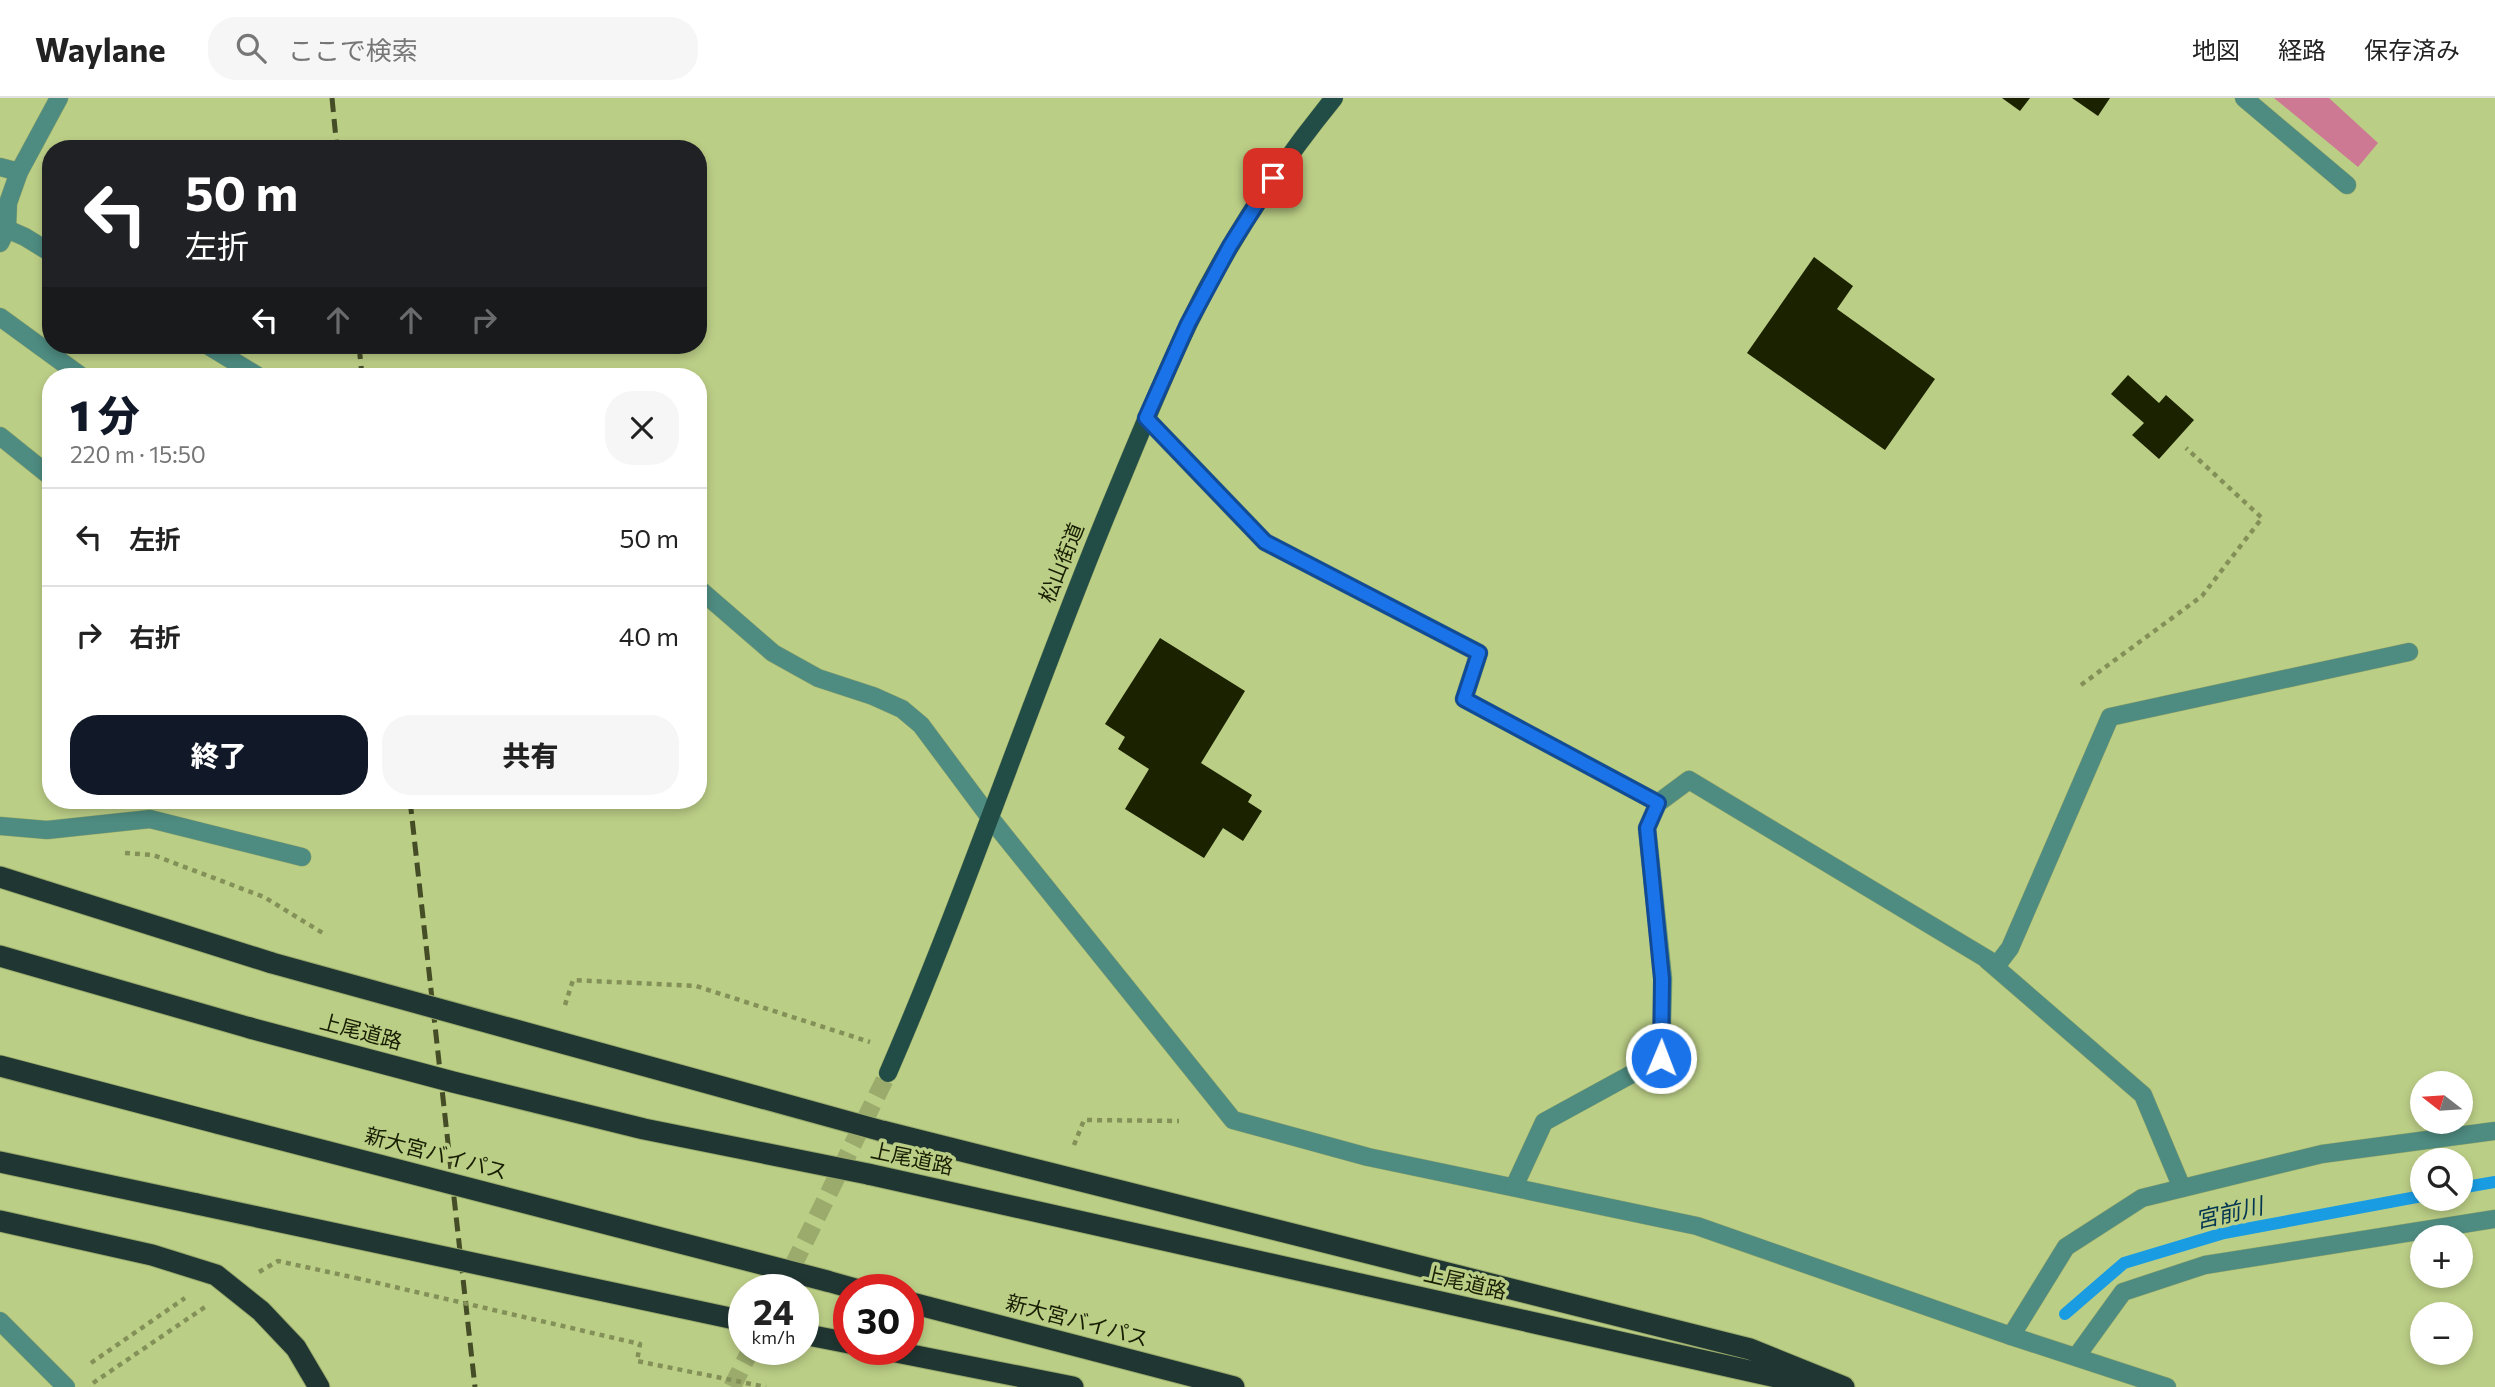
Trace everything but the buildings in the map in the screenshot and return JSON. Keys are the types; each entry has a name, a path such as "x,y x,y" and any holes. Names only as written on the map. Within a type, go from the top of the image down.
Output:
{"highway":[{"path":"0,877 272,963 882,1132 1750,1349 1844,1387"},
{"name":"上尾道路","path":"0,956 250,1028 644,1129 868,1174 1819,1387"},
{"name":"新大宮バイパス","path":"0,1066 833,1283"},
{"path":"0,1161 728,1318"},
{"path":"0,1221 152,1255 216,1275 261,1311 296,1348 319,1387"},
{"name":"新大宮バイパス","path":"924,1307 1234,1387"},
{"path":"924,1358 1073,1387"}],"main road":[{"name":"松山街道","path":"888,1073 933,969 991,819 1072,597 1188,324 1230,246 1273,178 1334,98"}],"street":[{"path":"42,247 25,237 3,236 8,203 19,172 59,98"},
{"path":"2244,98 2347,185"},
{"path":"0,167 19,172"},
{"path":"0,317 42,348"},
{"path":"51,354 70,368"},
{"path":"222,354 245,368"},
{"path":"1146,418 1265,542 1479,653 1464,699 1658,803"},
{"path":"0,436 42,470"},
{"path":"707,596 773,653 818,678 873,696 902,709 922,725 991,819 1233,1120 1368,1157 1697,1226 2011,1336 2167,1387"},
{"path":"1514,1188 1544,1122 1661,1058 1662,979 1647,828 1658,803 1689,780 1997,965 2010,948 2109,717 2409,652"},
{"path":"0,826 47,830 150,819 302,857"},
{"path":"1985,958 2143,1095 2182,1188"},
{"path":"2011,1336 2066,1247 2142,1198 2322,1154 2495,1131"},
{"path":"2076,1357 2123,1292 2204,1265 2495,1219"},
{"path":"0,1321 66,1387"}],"path":[{"path":"2081,685 2202,596 2262,518 2186,448"},
{"path":"153,855 264,897 326,934"},
{"path":"565,1005 573,981 696,986 875,1044"},
{"path":"1074,1145 1084,1120 1179,1121"},
{"path":"254,1275 278,1261 356,1278 640,1344 637,1361 766,1387"},
{"path":"91,1363 194,1292"},
{"path":"86,1387 219,1298"}],"shaded area":[{"path":"2274,98 2329,98 2378,143 2358,167"}],"waterway":[{"name":"宮前川","path":"2473,1186 2495,1182"},
{"name":"宮前川","path":"2065,1314 2124,1263 2224,1233 2410,1198"}],"tunnel":[{"path":"789,1274 888,1073"},
{"path":"732,1387 743,1365"}],"railway":[{"path":"332,98 336,140"},
{"path":"360,354 361,368"},
{"path":"411,809 475,1387"}],"route":[{"path":"1273,178 1230,246 1188,324 1146,418 1265,542 1479,653 1464,699 1658,803 1647,828 1662,979 1661,1058"}]}
